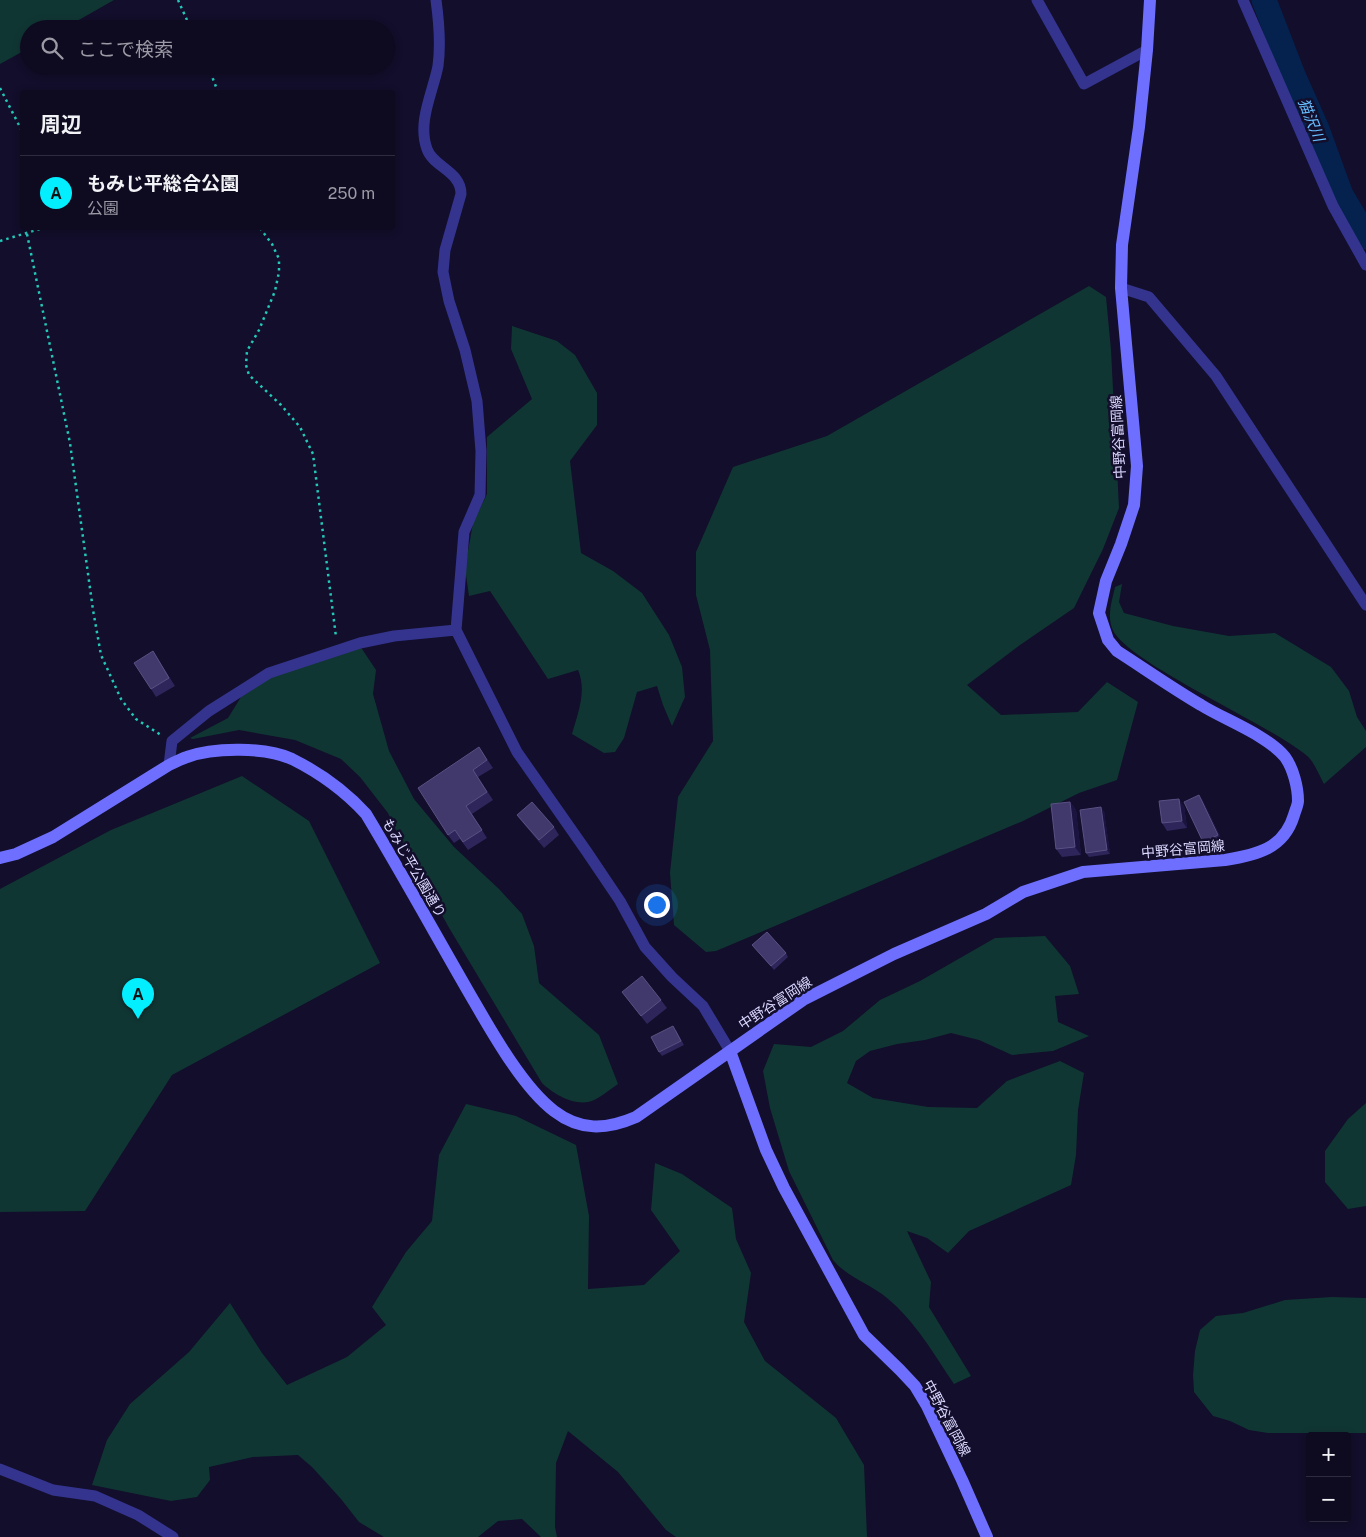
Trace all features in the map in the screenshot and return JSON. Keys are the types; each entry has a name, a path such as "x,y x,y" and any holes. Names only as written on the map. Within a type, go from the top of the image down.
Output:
{"main road":[{"name":"中野谷富岡線","path":"987,1537 927,1406 915,1386 864,1334 784,1188 766,1150 730,1050 803,1000 894,954 986,914 1023,892 1083,872 1245,857 1272,848 1292,822 1298,802 1294,775 1285,757 1262,737 1202,706 1117,651 1108,640 1099,613 1106,581 1134,505 1137,466 1121,288 1122,246 1139,126 1150,0"},
{"name":"もみじ平公園通り","path":"0,858 16,854 54,836 169,765 187,757 208,752 247,751 274,754 292,759 326,780 349,796 366,814 487,1024 535,1094 554,1112 578,1124 592,1127 606,1127 636,1117 730,1050"}],"street":[{"path":"436,0 440,40 438,66 425,118 424,136 430,156 444,167 461,186 459,201 445,250 443,272 449,301 465,350 477,402 481,451 480,495 464,532 456,630 517,752 588,852 620,901 646,947 672,978 703,1006 730,1050"},
{"path":"1037,0 1084,84 1147,50"},
{"path":"1244,0 1333,206 1366,265"},
{"path":"1121,288 1149,297 1216,376 1366,605"},
{"path":"169,765 172,742 208,711 269,673 360,643 394,636 456,630"},
{"path":"0,1469 53,1490 95,1496 138,1515 174,1537"}],"path":[{"path":"178,0 187,20"},
{"path":"211,75 217,90"},
{"path":"0,88 20,127"},
{"path":"0,241 38,230"},
{"path":"262,230 272,244 279,259 279,272 272,299 260,330 247,351 246,365 249,375 300,426 313,454 338,650"},
{"path":"27,234 70,443 101,655 121,699 136,720 172,742"}],"green space":[{"path":"0,0 114,0 79,20 20,20 20,53 0,64"},
{"path":"1089,286 1106,297 1111,350 1119,508 1103,549 1074,608 1020,645 967,685 1001,715 1078,712 1107,682 1138,702 1117,780 1079,793 1023,821 716,951 706,952 674,925 670,873 678,797 713,741 710,650 696,595 696,552 733,467 827,436"},
{"path":"512,326 557,341 575,355 597,393 597,425 570,461 581,553 613,571 642,593 669,635 682,667 685,697 672,726 657,686 637,692 624,738 615,752 604,753 572,734 582,694 581,678 578,670 548,679 490,591 469,596 465,568 473,523 487,494 487,437 532,399 511,349"},
{"path":"1122,584 1119,602 1124,613 1173,626 1229,636 1275,633 1331,667 1349,691 1357,717 1366,731 1366,747 1324,784 1309,758 1288,742 1169,675 1142,658 1122,642 1112,628 1110,608 1115,587"},
{"path":"360,646 376,670 373,694 389,751 414,799 454,847 499,889 522,914 534,946 539,983 599,1035 618,1084 596,1099 588,1102 575,1102 551,1091 542,1083 448,926 402,843 388,813 360,777 341,759 295,740 239,730 190,738 228,718 241,697 271,677"},
{"path":"242,776 309,821 380,963 172,1075 85,1211 0,1212 0,889 111,830"},
{"path":"1045,936 1070,966 1079,994 1055,996 1058,1022 1089,1036 1053,1051 1012,1055 979,1040 951,1033 870,1051 856,1061 847,1083 873,1098 928,1107 977,1108 1007,1081 1060,1061 1084,1073 1078,1110 1076,1155 1071,1185 969,1231 948,1253 927,1238 907,1231 931,1282 929,1307 971,1376 954,1384 924,1338 897,1307 880,1293 845,1271 833,1260 789,1171 770,1108 763,1071 774,1044 811,1047 843,1031 880,1000 920,981 995,938"},
{"path":"1366,1103 1366,1206 1348,1209 1325,1182 1325,1151 1348,1119"},
{"path":"466,1104 516,1116 576,1145 589,1216 588,1289 644,1285 680,1251 651,1210 655,1163 682,1174 732,1208 736,1239 751,1273 744,1322 765,1361 836,1418 864,1465 867,1537 676,1537 666,1530 618,1472 568,1431 556,1463 555,1527 557,1537 541,1537 522,1519 498,1521 478,1537 384,1537 359,1522 312,1467 298,1455 253,1457 209,1467 210,1480 197,1497 171,1501 92,1485 107,1440 130,1404 189,1352 230,1303 262,1353 287,1385 347,1357 386,1325 372,1307 406,1252 432,1221 439,1155"},
{"path":"1332,1297 1366,1298 1366,1433 1268,1433 1249,1430 1230,1421 1213,1416 1194,1392 1195,1351 1200,1330 1216,1316 1243,1313 1285,1300"}],"building":[{"path":"153,651 169,678 151,689 134,663"},
{"path":"479,747 487,760 473,770 487,792 466,806 482,830 463,842 455,830 448,835 418,788"},
{"path":"1199,795 1218,835 1203,842 1184,802"},
{"path":"1179,799 1182,821 1162,823 1159,801"},
{"path":"532,802 554,827 539,840 517,815"},
{"path":"1070,802 1075,847 1056,849 1051,804"},
{"path":"1101,807 1107,850 1086,853 1080,810"},
{"path":"767,932 786,953 771,966 752,945"},
{"path":"642,976 661,1000 641,1016 622,992"},
{"path":"673,1026 681,1041 659,1052 651,1037"}],"waterway":[{"name":"猫沢川","path":"1264,0 1293,75 1317,129 1341,195 1366,237"}],"place":[{"name":"もみじ平総合公園","path":"138,1019"}]}
